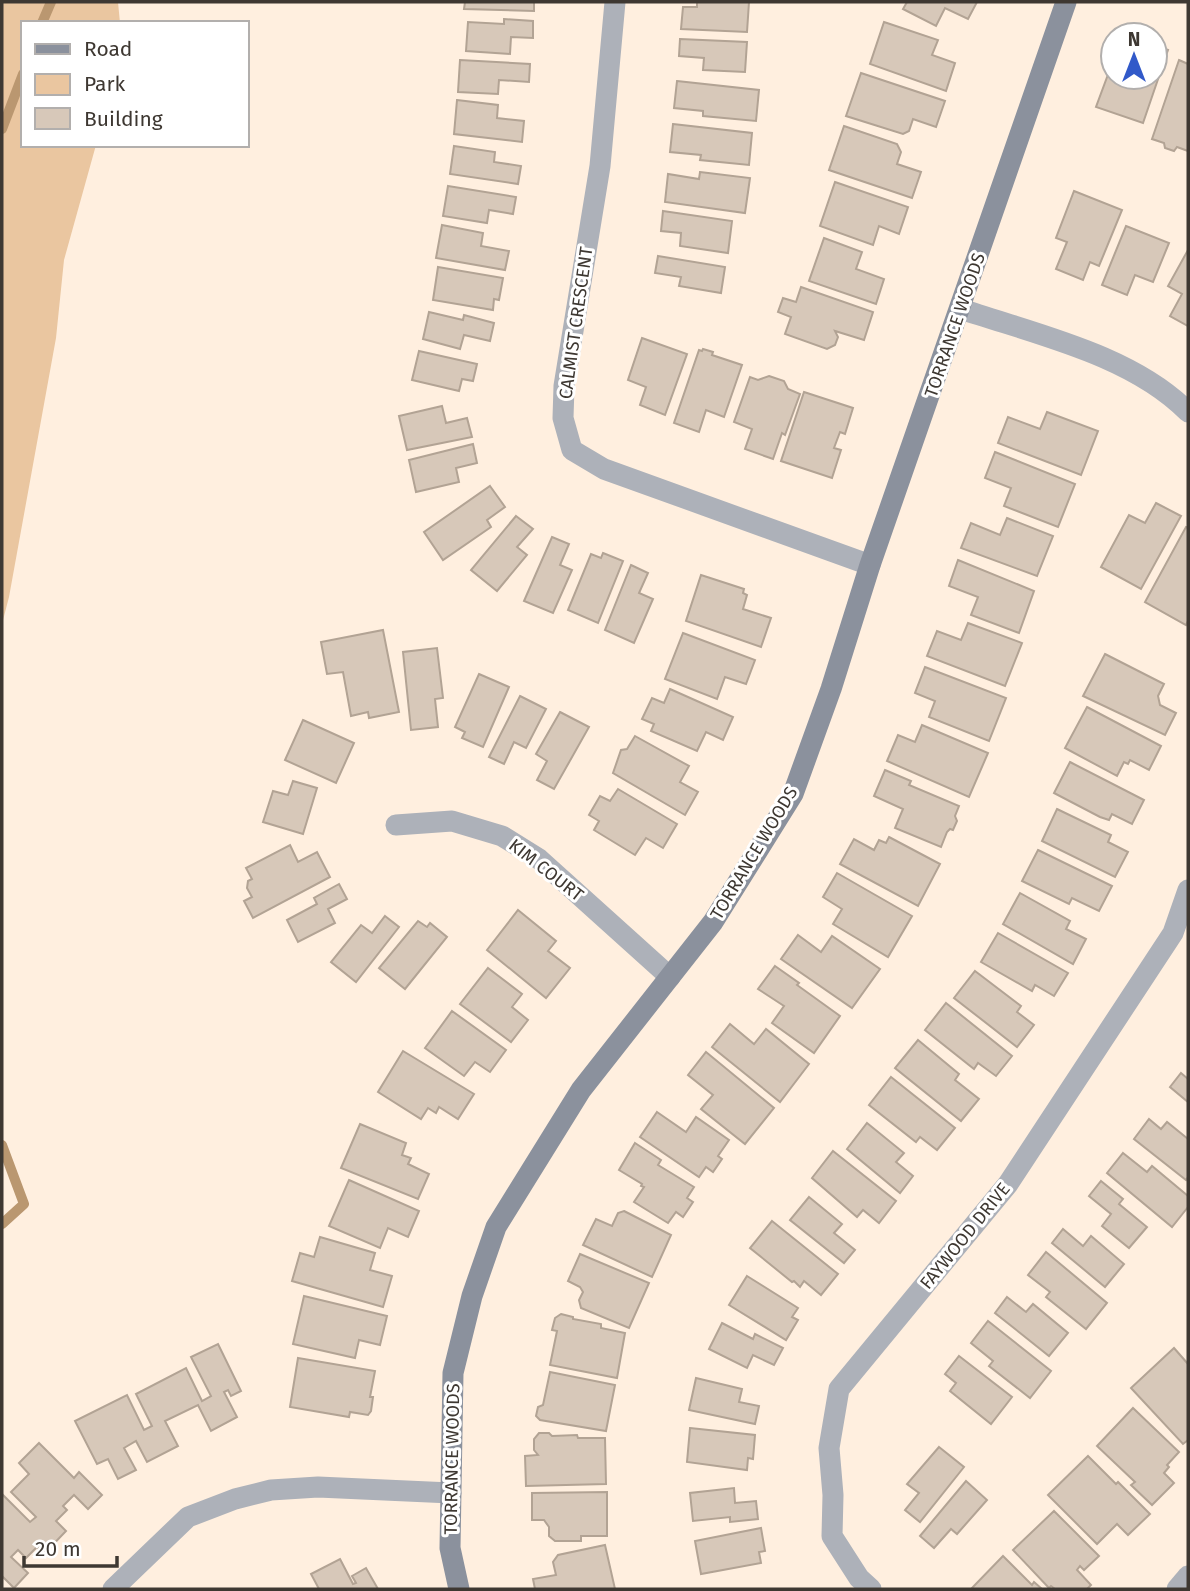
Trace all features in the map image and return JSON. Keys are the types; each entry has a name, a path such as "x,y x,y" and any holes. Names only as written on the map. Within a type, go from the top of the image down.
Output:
{"street":[{"name":"CALMIST CRESCENT","path":"615,2 600,166 564,386 564,418 572,450 604,469 870,565"},
{"name":"TORRANCE WOODS","path":"459,1589 450,1548 453,1373 472,1296 496,1227 581,1090 713,922 793,794 1066,2"},
{"path":"961,309 1117,362 1176,400 1188,412"},
{"name":"KIM COURT","path":"396,825 452,821 502,836 539,859 670,977"},
{"name":"FAYWOOD DRIVE","path":"871,1589 859,1578 832,1536 833,1494 829,1448 839,1389 1008,1184 1173,933 1188,890"},
{"path":"113,1589 188,1517 235,1499 271,1490 318,1487 451,1493"},
{"path":"1177,1589 1188,1576"}],"green space":[{"path":"2,2 118,2 120,21 21,21 21,147 95,147 64,260 56,338 2,624"}],"building":[{"path":"465,2 534,2 534,11 464,9"},
{"path":"697,2 749,2 747,32 681,29 683,7 697,7"},
{"path":"907,2 977,2 968,19 945,8 936,26 903,9"},
{"path":"504,19 533,21 533,38 511,37 510,54 466,51 468,22 504,24"},
{"path":"884,22 938,40 932,55 955,63 946,91 870,64"},
{"path":"680,39 747,42 745,72 703,70 704,58 679,56"},
{"path":"460,60 530,64 529,82 499,80 498,94 458,92"},
{"path":"1179,60 1188,64 1188,151 1177,147 1174,151 1165,148 1164,143 1152,139"},
{"path":"861,73 945,101 936,127 913,119 909,131 903,134 846,116"},
{"path":"677,81 759,90 756,121 703,116 703,111 674,108"},
{"path":"1102,91 1154,91 1143,123 1096,107"},
{"path":"457,100 498,105 497,118 524,121 522,142 454,134"},
{"path":"673,124 752,133 749,165 700,160 701,155 670,152"},
{"path":"844,126 897,144 901,152 897,164 921,172 912,198 829,170"},
{"path":"454,146 495,152 494,162 521,166 518,184 450,174"},
{"path":"700,172 750,178 745,213 665,202 668,174 699,179"},
{"path":"835,182 908,207 899,234 879,226 873,245 820,226"},
{"path":"448,186 516,197 513,214 489,210 487,223 443,216"},
{"path":"1074,191 1122,210 1099,266 1090,262 1083,280 1056,269 1067,242 1056,238"},
{"path":"663,211 732,221 728,253 680,246 681,233 661,231"},
{"path":"442,225 483,233 481,246 509,251 505,270 436,258"},
{"path":"1126,226 1169,243 1153,282 1135,275 1127,295 1102,285"},
{"path":"824,238 862,252 856,269 884,279 876,304 809,281"},
{"path":"1188,250 1188,326 1170,316 1182,294 1168,286"},
{"path":"658,256 725,267 721,293 679,286 681,277 655,273"},
{"path":"438,267 503,278 499,300 494,299 493,310 433,300"},
{"path":"801,287 873,312 864,340 835,331 838,337 835,345 827,349 785,334 791,317 778,312 783,298 796,302"},
{"path":"429,312 463,320 464,315 494,323 490,341 464,335 460,349 423,339"},
{"path":"642,338 687,354 665,415 640,405 646,387 628,380"},
{"path":"699,350 713,352 712,355 742,365 724,417 706,410 699,432 674,423"},
{"path":"419,351 477,364 473,381 462,379 459,391 412,380"},
{"path":"769,376 784,381 788,389 800,394 773,459 745,449 752,429 734,422 750,377 758,380"},
{"path":"804,392 853,408 845,434 840,432 834,448 841,450 832,478 781,461"},
{"path":"442,406 446,423 467,418 472,437 407,450 399,416"},
{"path":"1047,412 1098,431 1081,475 998,443 1008,417 1040,429"},
{"path":"473,444 477,463 456,468 459,482 416,492 409,460"},
{"path":"995,452 1075,484 1058,527 1004,506 1011,488 985,478"},
{"path":"490,486 505,507 487,520 491,527 443,560 424,532"},
{"path":"1156,503 1181,516 1141,589 1101,567 1129,515 1145,523"},
{"path":"516,516 533,529 517,547 527,555 497,591 471,570"},
{"path":"1007,518 1053,536 1037,576 961,548 971,523 1000,535"},
{"path":"1186,527 1188,621 1186,625 1145,602"},
{"path":"552,537 569,544 560,565 572,570 553,613 524,601"},
{"path":"603,553 623,561 598,623 568,610 591,554 601,558"},
{"path":"958,560 1034,591 1019,633 971,615 978,597 949,586"},
{"path":"631,565 648,573 639,593 653,599 634,643 605,630"},
{"path":"701,575 744,589 743,593 747,595 743,609 771,618 761,647 686,621"},
{"path":"968,623 1022,643 1005,686 927,656 937,631 961,640"},
{"path":"383,630 399,712 369,718 368,712 351,716 343,672 327,674 321,642"},
{"path":"683,633 755,660 746,684 725,677 717,699 665,679"},
{"path":"437,648 443,698 435,699 438,727 411,730 403,652"},
{"path":"1105,654 1164,684 1158,696 1160,705 1176,713 1165,735 1083,696"},
{"path":"925,667 1006,698 989,741 929,717 935,701 915,693"},
{"path":"479,674 509,687 483,747 462,738 465,732 455,727"},
{"path":"670,689 733,717 723,740 706,732 697,751 651,731 654,724 642,719 652,698 664,703"},
{"path":"520,696 546,709 526,748 514,742 504,764 489,757"},
{"path":"1087,707 1161,746 1149,770 1130,760 1128,764 1124,762 1117,776 1065,748"},
{"path":"560,712 589,727 554,789 537,780 547,761 536,754"},
{"path":"303,720 354,743 336,783 285,760"},
{"path":"922,725 988,753 969,797 887,761 898,735 915,742"},
{"path":"635,736 689,766 680,782 698,792 685,815 613,773 621,750 627,749"},
{"path":"1070,762 1144,800 1132,824 1112,814 1109,820 1100,817 1054,793"},
{"path":"885,770 911,781 909,785 959,806 955,816 957,821 953,830 947,832 941,847 895,828 903,809 874,796"},
{"path":"293,781 317,788 303,834 263,822 273,791 288,795"},
{"path":"618,789 677,824 663,848 646,838 635,855 594,830 599,821 589,815 600,796 610,801"},
{"path":"1057,809 1111,835 1108,842 1128,852 1115,877 1042,841"},
{"path":"889,837 940,864 918,906 840,864 854,839 874,850 879,840 886,843"},
{"path":"290,845 298,862 317,852 330,877 253,918 244,901 252,897 247,888 248,881 252,879 246,868"},
{"path":"1038,850 1112,886 1099,911 1072,898 1069,904 1022,881"},
{"path":"837,873 912,916 888,957 833,924 842,909 823,897"},
{"path":"339,884 347,899 328,909 335,923 298,942 287,920 317,904 314,898"},
{"path":"1020,893 1070,921 1066,929 1086,939 1073,964 1003,924"},
{"path":"518,910 556,941 548,951 570,968 546,998 487,950"},
{"path":"385,916 399,927 356,982 331,962 361,925 372,933"},
{"path":"418,921 427,927 430,923 447,937 405,989 379,968"},
{"path":"998,933 1068,973 1054,996 1035,985 1032,991 981,962"},
{"path":"798,935 821,952 832,936 880,969 852,1008 781,959"},
{"path":"775,966 840,1016 814,1053 772,1023 784,1006 758,989"},
{"path":"488,968 522,994 512,1007 528,1020 511,1042 460,1004"},
{"path":"975,971 1021,1006 1017,1012 1034,1025 1017,1047 954,998"},
{"path":"946,1003 1012,1056 996,1076 978,1063 974,1069 925,1030"},
{"path":"452,1011 506,1050 490,1072 475,1062 464,1076 425,1048"},
{"path":"730,1024 754,1044 766,1029 809,1064 780,1102 712,1047"},
{"path":"918,1040 959,1074 955,1080 979,1099 961,1121 895,1068"},
{"path":"403,1051 474,1094 458,1119 439,1107 436,1113 428,1108 421,1119 378,1092"},
{"path":"706,1052 774,1108 745,1144 701,1109 713,1095 688,1075"},
{"path":"1181,1073 1188,1079 1188,1102 1170,1087"},
{"path":"891,1077 955,1128 937,1150 920,1137 916,1142 869,1105"},
{"path":"657,1112 686,1132 696,1117 729,1140 718,1156 722,1159 713,1172 706,1167 699,1177 640,1137"},
{"path":"1149,1119 1161,1129 1167,1122 1188,1139 1186,1180 1134,1139"},
{"path":"867,1123 904,1153 896,1162 913,1176 900,1193 847,1149"},
{"path":"360,1124 406,1143 402,1155 411,1158 408,1164 429,1174 418,1199 341,1168"},
{"path":"635,1143 661,1160 658,1165 694,1187 687,1198 693,1202 683,1217 676,1212 668,1223 634,1202 644,1187 619,1170"},
{"path":"833,1151 896,1201 879,1223 863,1210 857,1217 812,1178"},
{"path":"1123,1153 1147,1172 1152,1166 1188,1196 1188,1207 1172,1227 1107,1173"},
{"path":"349,1180 419,1211 408,1237 388,1228 380,1248 329,1226"},
{"path":"1101,1181 1123,1199 1119,1204 1147,1227 1129,1248 1102,1226 1111,1214 1089,1196"},
{"path":"809,1197 842,1224 834,1233 855,1250 844,1263 790,1220"},
{"path":"624,1211 671,1235 652,1277 583,1245 596,1219 612,1226 618,1213"},
{"path":"772,1221 838,1274 821,1295 804,1281 800,1287 792,1282 750,1248"},
{"path":"1063,1229 1083,1246 1091,1236 1124,1264 1105,1287 1052,1243"},
{"path":"320,1237 375,1253 370,1270 392,1276 383,1307 292,1281 300,1253 314,1257"},
{"path":"1046,1252 1107,1303 1086,1329 1046,1297 1050,1292 1028,1275"},
{"path":"580,1254 649,1283 629,1328 581,1308 579,1300 583,1292 580,1287 568,1281"},
{"path":"747,1276 798,1308 792,1317 798,1320 786,1340 729,1305"},
{"path":"304,1296 387,1316 380,1345 359,1340 355,1358 293,1344"},
{"path":"1007,1297 1026,1312 1033,1304 1068,1333 1049,1356 995,1313"},
{"path":"561,1314 625,1333 617,1378 550,1365 557,1331 552,1330 555,1318"},
{"path":"988,1321 1051,1371 1030,1398 989,1366 993,1361 971,1343"},
{"path":"722,1323 753,1339 755,1334 783,1348 774,1365 753,1355 747,1368 709,1349"},
{"path":"218,1344 241,1391 231,1396 228,1390 224,1392 237,1417 211,1431 198,1405 165,1421 178,1446 147,1462 136,1441 124,1448 136,1470 118,1479 108,1459 97,1464 75,1421 127,1395 144,1430 152,1426 136,1394 186,1368 202,1401 211,1396 191,1357"},
{"path":"1174,1348 1188,1364 1188,1440 1183,1444 1131,1388"},
{"path":"959,1356 1012,1397 991,1424 950,1391 956,1383 945,1374"},
{"path":"298,1358 375,1371 370,1397 373,1397 371,1411 368,1415 350,1412 349,1417 290,1407"},
{"path":"550,1372 615,1385 606,1431 540,1420 536,1416 538,1407 543,1405"},
{"path":"696,1378 742,1389 739,1402 759,1406 755,1424 689,1410"},
{"path":"1133,1408 1179,1452 1167,1465 1169,1467 1164,1473 1174,1483 1152,1505 1131,1485 1135,1482 1097,1446"},
{"path":"690,1428 755,1435 753,1459 748,1458 747,1470 687,1462"},
{"path":"539,1433 605,1438 606,1484 526,1486 525,1456 538,1455 534,1450 534,1439"},
{"path":"39,1443 74,1478 79,1472 102,1495 88,1509 74,1495 63,1506 67,1510 56,1521 66,1531 44,1554 37,1547 26,1558 18,1550 11,1557 28,1573 14,1588 2,1576 2,1494 30,1522 36,1517 11,1492 29,1474 19,1463"},
{"path":"939,1447 964,1467 920,1522 905,1510 919,1493 907,1484"},
{"path":"1088,1456 1150,1514 1128,1535 1117,1524 1097,1544 1048,1495"},
{"path":"966,1481 987,1500 957,1534 951,1529 934,1548 920,1536"},
{"path":"734,1488 735,1503 756,1501 758,1519 730,1522 730,1517 693,1521 690,1493"},
{"path":"607,1492 607,1536 581,1536 581,1541 555,1541 549,1536 549,1527 544,1520 532,1520 532,1493"},
{"path":"1054,1511 1099,1556 1084,1570 1080,1566 1077,1570 1091,1585 1087,1589 1049,1588 1013,1550"},
{"path":"761,1528 765,1551 759,1552 761,1563 701,1574 695,1541"},
{"path":"605,1545 615,1589 535,1589 533,1579 556,1575 553,1562 558,1555"},
{"path":"1003,1556 1032,1585 1034,1582 1042,1589 971,1589"},
{"path":"340,1559 353,1584 356,1583 352,1576 366,1568 378,1589 319,1589 311,1574"}],"waterway":[{"path":"43,21 51,2"},
{"path":"2,129 21,79"},
{"path":"2,1145 24,1204 2,1224"}]}
